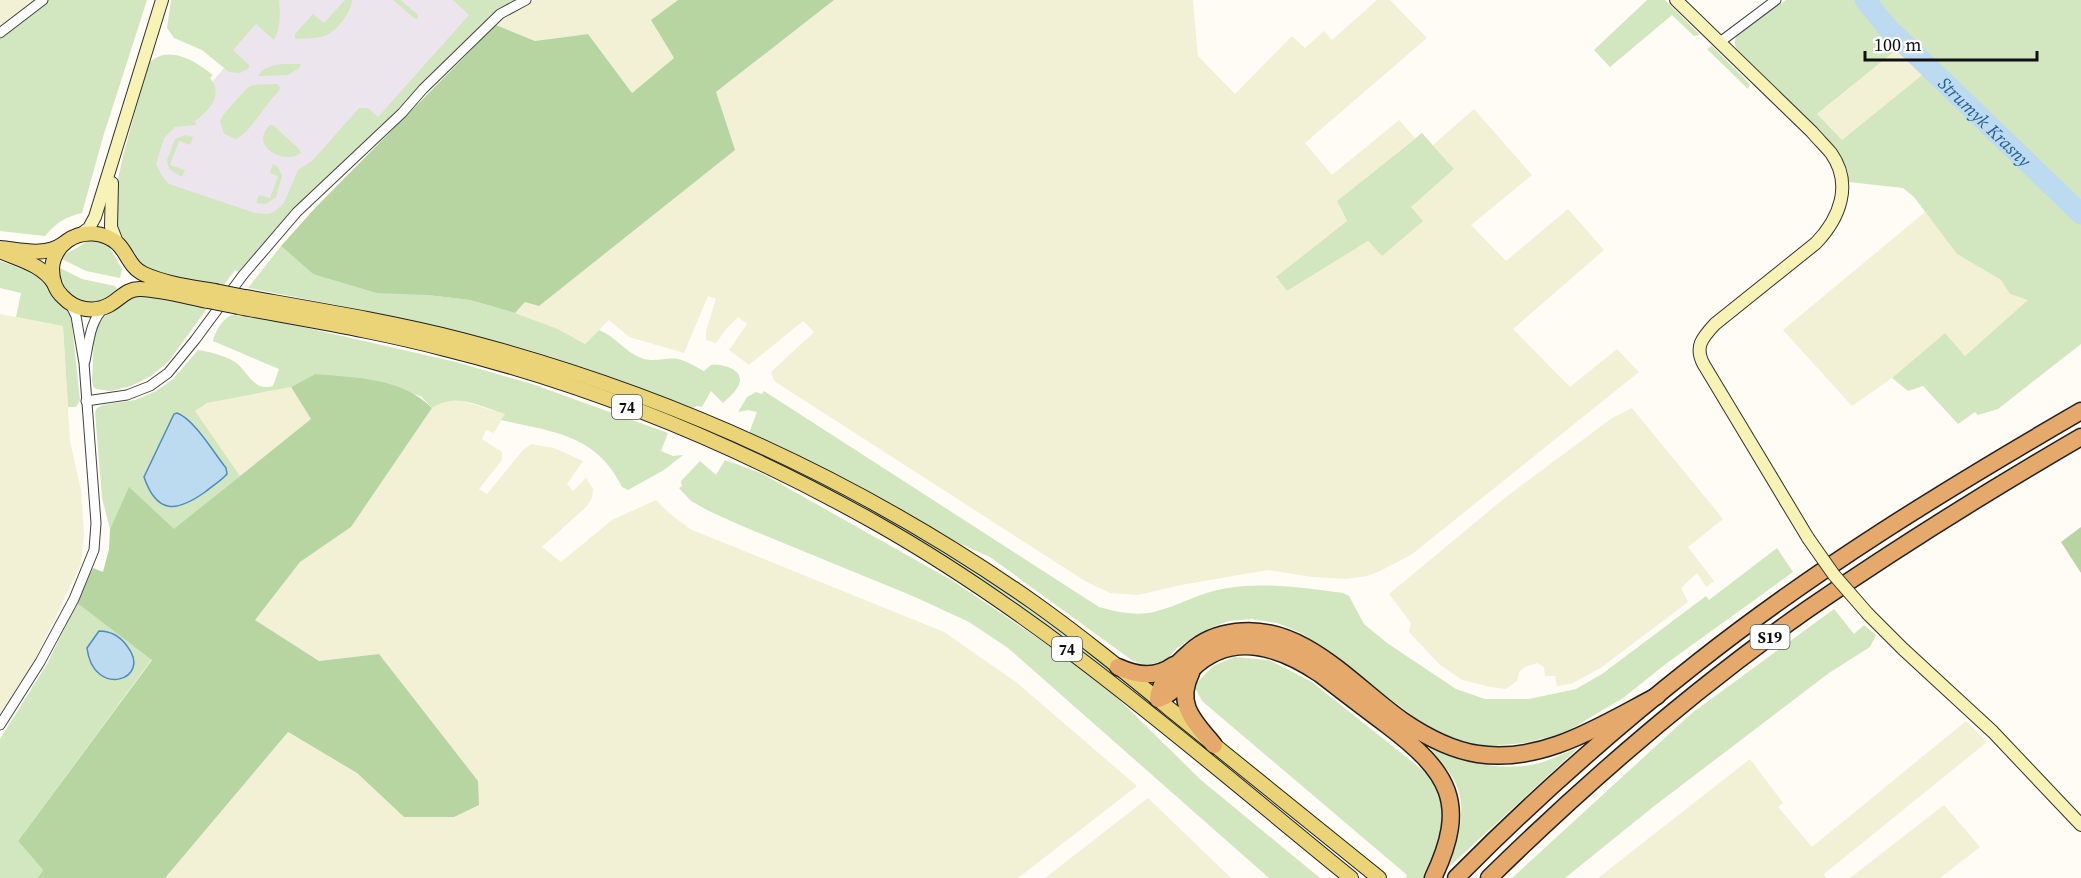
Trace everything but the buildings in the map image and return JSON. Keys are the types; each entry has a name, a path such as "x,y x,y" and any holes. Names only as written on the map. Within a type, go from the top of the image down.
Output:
{"highway":[{"name":"S19","path":"1456,878 1526,809 1600,743 1743,629 1874,537 1972,475 2081,411"},
{"name":"S19","path":"1489,878 1628,750 1684,703 1764,642 1887,556 2081,437"},
{"path":"1158,699 1168,696 1188,663 1206,641 1217,636 1247,631 1280,635 1314,652 1418,730 1468,752 1495,755 1525,754 1560,744 1657,696"},
{"path":"1118,667 1141,675 1154,674 1235,647 1262,647 1276,650 1320,674 1425,756 1445,786 1451,817 1445,848 1433,878"},
{"path":"1188,663 1186,705 1189,714 1214,745"}],"main road":[{"path":"0,250 46,252 81,234 101,235 119,245"},
{"path":"54,284 53,263 63,244"},
{"name":"74","path":"119,245 138,271 212,296"},
{"path":"0,250 38,267 48,275 61,296 68,302 86,309 106,306"},
{"path":"118,298 125,289 128,277 127,258"},
{"name":"74","path":"106,306 129,291 141,289 212,296 418,342 574,387 637,410 738,453 861,515 941,564 1068,650 1351,878"},
{"name":"74","path":"242,302 327,311 459,339 569,371 699,419 832,480 914,526 1031,601 1118,667 1379,878"},
{"path":"1147,713 1158,699"}],"street":[{"path":"0,33 43,0"},
{"path":"81,234 90,228 93,222 114,161 162,0"},
{"path":"86,401 127,395 150,386 168,373 243,275 297,212 402,113 423,89 500,14 526,0"},
{"path":"1676,0 1831,153 1838,165 1842,186 1839,208 1827,231 1816,243 1715,324 1703,338 1698,353 1808,538 1834,575 1868,614 1993,732 2081,825"},
{"path":"1720,42 1776,0"},
{"path":"114,161 111,227 112,235 119,245"},
{"path":"0,725 40,662 74,599 92,557 96,523 84,363 76,316 68,302"},
{"path":"84,363 93,322 106,306"}],"shaded area":[{"path":"254,0 510,0 267,234 153,195 148,122 209,85 220,73 232,58 228,50"}],"green space":[{"path":"0,0 35,0 0,27"},
{"path":"49,0 147,0 103,137 82,213 61,221 45,236 0,231 0,38"},
{"path":"171,0 279,0 278,30 274,40 256,24 233,50 249,65 249,68 240,73 229,72 202,50 174,38 167,28"},
{"path":"345,0 352,0 351,5 333,31 321,37 295,39 295,34 313,14 324,23"},
{"path":"393,0 401,0 418,15 418,18 415,19"},
{"path":"453,0 515,0 492,16 277,229 238,272 235,270 223,286 176,278 147,270 139,265 128,245 119,236 115,224 117,184 148,64 164,55 181,56 198,64 213,75 210,78 216,90 213,102 195,121 196,125 175,127 164,138 156,164 162,176 169,184 255,213 268,214 284,203 298,170 313,160 359,108 368,108 378,117 469,15"},
{"path":"535,0 678,0 651,20 674,58 632,93 588,34 535,41 496,25 503,17"},
{"path":"678,0 834,0 716,92 735,150 539,306 525,302 515,313 470,300 377,293 313,274 281,246 316,207 496,25 535,41 588,34 632,93 674,58 651,20"},
{"path":"834,0 1193,0 1198,56 1235,94 1292,36 1305,48 1324,31 1332,40 1377,0 1390,0 1427,38 1305,143 1332,175 1399,120 1415,138 1337,201 1347,221 1276,278 1287,291 1368,241 1382,256 1422,221 1411,207 1454,169 1433,145 1474,109 1532,175 1471,225 1506,261 1568,209 1604,250 1513,329 1570,387 1617,349 1639,372 1411,555 1380,571 1367,576 1346,579 1312,577 1268,570 1138,595 1110,593 1085,581 774,381 771,372 814,332 803,321 749,365 729,350 747,324 738,317 716,343 706,340 706,331 716,299 708,296 684,353 629,337 609,320 585,344 558,329 515,313 716,92"},
{"path":"1647,0 1665,0 1700,35 1694,36 1672,15 1610,67 1594,50"},
{"path":"1786,0 1861,0 1901,46 1817,114 1842,140 1926,72 2081,221 2081,344 1998,409 1978,415 1975,412 1958,424 1923,386 1908,391 1892,378 1945,333 1965,356 2028,300 2010,294 2001,280 1957,254 1914,197 1903,188 1849,182 1844,163 1835,147 1740,54 1735,43 1741,31"},
{"path":"1867,0 2081,0 2081,212 1888,26"},
{"path":"1712,46 1750,84 1748,89 1707,49"},
{"path":"1901,46 1926,72 1842,141 1816,115"},
{"path":"301,64 288,75 258,76 271,66"},
{"path":"277,84 280,87 279,91 247,131 236,139 224,134 220,121 223,115 247,88 253,85"},
{"path":"270,125 273,125 301,153 287,157 272,152 266,147 263,141 264,133"},
{"path":"1422,133 1454,169 1411,207 1423,221 1382,256 1368,241 1287,291 1276,277 1347,221 1337,201"},
{"path":"186,135 193,137 190,145 179,141 170,165 185,170 182,177 169,169 167,160 175,139"},
{"path":"273,164 278,167 282,176 276,197 266,204 256,203 259,195 270,198 278,176 270,173"},
{"path":"1925,212 1957,254 2001,280 2010,294 2029,300 1965,356 1944,334 1892,378 1852,406 1783,330"},
{"path":"91,238 107,243 122,269 120,278 86,271 62,259 63,255"},
{"path":"281,246 313,274 427,295 470,300 558,329 585,344 599,330 635,355 646,359 678,359 704,371 711,365 731,368 739,374 739,384 723,403 711,391 702,407 693,408 580,366 486,338 367,311 248,288"},
{"path":"0,261 37,274 45,280 54,297 71,316 80,400 76,407 68,407 63,326 16,317 21,293 0,288"},
{"path":"58,269 82,279 115,286 117,289 111,295 95,302 78,301 71,298 60,284"},
{"path":"144,295 208,307 169,361 151,376 131,386 111,391 96,389 92,380 93,350 100,322 124,301"},
{"path":"0,314 63,326 70,441 81,490 84,535 81,564 35,659 0,715"},
{"path":"231,315 259,317 456,362 532,384 668,433 661,451 673,456 683,455 664,470 628,490 622,487 611,469 599,456 586,446 555,432 501,420 505,414 477,404 450,401 432,408 421,396 315,374 291,387 207,403 195,411 240,476 174,530 129,488 110,529 102,498 95,412 97,408 135,400 156,391 173,379 198,350 217,354 235,362 251,380 260,386 273,386 279,369 213,341 219,326"},
{"path":"315,374 362,378 392,385 420,398 432,408 351,527 300,562 255,620 319,661 379,654 478,781 479,805 454,817 404,817 357,773 288,732 165,878 38,878 43,870 18,841 152,660 77,603 93,568 103,572 109,549 110,529 129,487 174,529 311,419 291,387"},
{"path":"291,387 311,419 240,476 194,411 207,403"},
{"path":"764,391 1099,607 1126,613 1154,612 1209,592 1242,586 1285,586 1343,593 1349,596 1364,624 1387,643 1456,689 1485,699 1529,699 1576,689 1602,674 1706,596 1709,600 1777,548 1793,572 1667,663 1623,698 1564,733 1525,743 1487,746 1440,733 1417,719 1303,634 1277,623 1251,619 1229,621 1192,638 1177,648 1166,661 1145,665 1133,661 990,557 954,541 833,473 749,433 757,412 748,410 738,412 747,397 756,392 762,394"},
{"path":"443,401 462,401 505,414 494,433 486,430 482,439 502,452 502,460 479,489 487,494 523,450 531,444 554,448 583,461 567,484 573,491 586,478 593,489 592,498 587,506 542,547 561,562 612,520 656,500 690,529 944,632 1016,682 1137,786 1018,878 165,878 287,732 357,773 404,817 379,654 319,661 254,620 300,562 351,527 432,408"},
{"path":"1632,408 1723,519 1688,547 1714,581 1706,587 1697,573 1681,588 1688,602 1602,667 1571,684 1557,686 1555,676 1545,676 1544,667 1537,663 1519,672 1517,681 1506,689 1462,680 1439,664 1409,632 1411,623 1389,594 1506,497 1612,418"},
{"path":"721,434 870,509 957,559 1083,646 1143,693 1142,695 1000,591 717,439"},
{"path":"725,460 761,473 953,581 1097,678 1201,780 1320,878 1269,878 1008,648 969,622 709,511 691,501 679,488 682,486 681,481 700,461 716,475"},
{"path":"2081,527 2081,573 2061,542"},
{"path":"77,603 152,659 18,841 43,870 38,878 0,878 0,739 47,664"},
{"path":"1834,609 1854,634 1864,625 1876,635 1870,647 1829,673 1653,807 1565,878 1512,878 1692,713"},
{"path":"1234,657 1269,660 1312,682 1430,776 1441,801 1442,836 1425,878 1406,878 1407,875 1202,701 1194,686 1213,666"},
{"path":"1966,721 1987,742 1824,874 1826,878 1598,878 1750,759 1783,803 1778,807 1812,847"},
{"path":"1428,746 1470,761 1513,767 1543,762 1578,748 1449,867 1460,824 1461,801 1454,780"},
{"path":"1148,798 1231,878 1045,878"},
{"path":"1944,805 1980,847 1940,878 1850,878"}],"water":[{"path":"177,413 197,429 226,468 227,474 195,499 177,506 169,506 155,498 144,477 174,414"},
{"path":"99,631 115,635 127,646 133,658 133,668 128,675 119,679 109,679 100,674 92,664 87,648"}],"waterway":[{"name":"Strumyk Krasny","path":"1865,0 1887,27 2081,214"}]}
